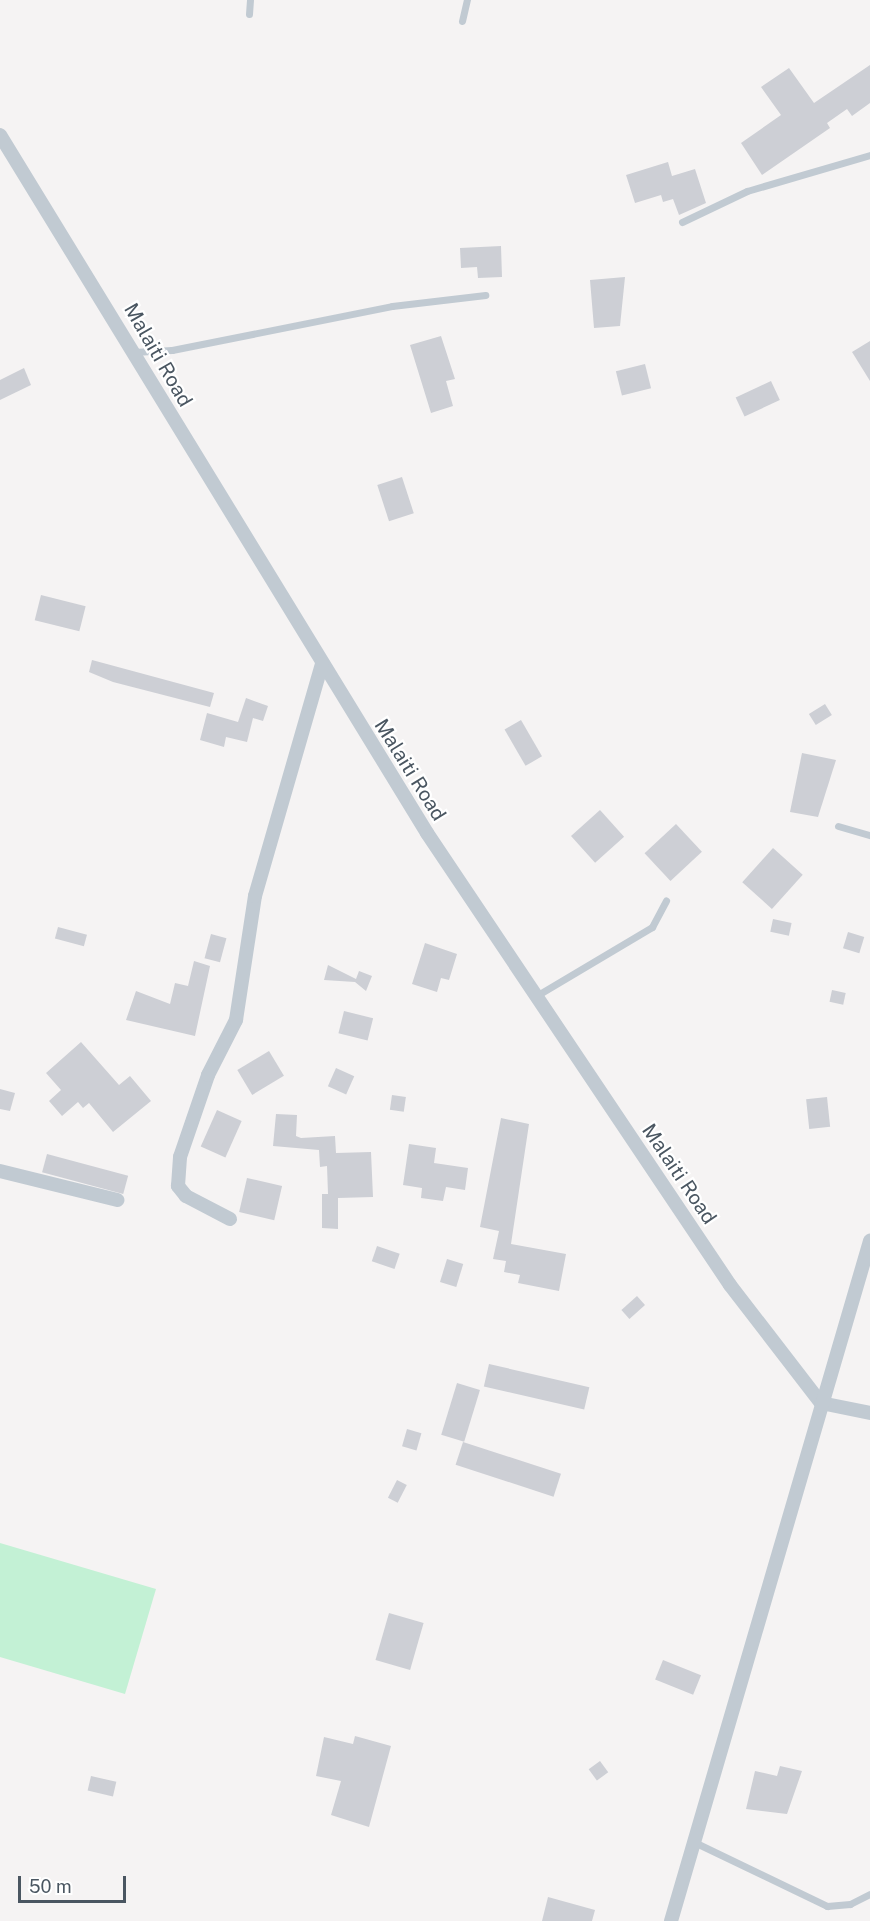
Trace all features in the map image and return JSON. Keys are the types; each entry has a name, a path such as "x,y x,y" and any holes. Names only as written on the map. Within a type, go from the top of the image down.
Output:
{"street":[{"name":"Malaiti Road","path":"0,135 322,664 536,996 730,1286 821,1403"},
{"path":"230,1219 186,1196 178,1186 180,1157 208,1075 236,1020 255,896 322,664"},
{"path":"0,1171 117,1200"},
{"path":"671,1921 870,1241"},
{"path":"821,1403 870,1413"}],"lane":[{"path":"249,14 250,0"},
{"path":"462,21 467,0"},
{"path":"682,222 747,191 870,155"},
{"path":"134,352 172,350 392,306 485,295"},
{"path":"838,826 870,835"},
{"path":"536,996 652,927 666,901"},
{"path":"694,1842 827,1906 850,1904 870,1894"}],"green space":[{"path":"0,1543 156,1589 125,1694 0,1657"}],"building":[{"path":"870,65 870,103 852,116 847,109 827,123 830,128 762,175 741,143 781,115 761,87 789,68 814,103"},
{"path":"668,162 672,176 695,169 706,203 679,215 673,199 663,202 661,195 635,203 626,175"},
{"path":"501,246 502,277 478,278 477,267 461,268 460,248"},
{"path":"625,277 620,326 594,328 590,280"},
{"path":"441,336 455,379 446,381 453,406 431,413 410,345"},
{"path":"870,341 870,381 852,352"},
{"path":"645,364 651,388 622,396 616,371"},
{"path":"24,368 31,385 0,400 0,380"},
{"path":"771,381 780,400 745,417 736,397"},
{"path":"402,477 414,513 389,521 377,485"},
{"path":"41,595 86,606 79,631 35,620"},
{"path":"92,660 214,693 210,707 113,682 89,672"},
{"path":"246,698 268,706 263,721 253,718 247,742 226,737 224,747 200,740 207,713 238,722"},
{"path":"825,704 832,715 816,725 809,714"},
{"path":"521,720 542,756 526,766 505,730"},
{"path":"802,753 836,760 818,817 790,812"},
{"path":"600,810 624,837 595,863 571,836"},
{"path":"676,824 702,852 670,881 645,853"},
{"path":"773,848 803,875 772,909 742,882"},
{"path":"773,919 792,923 789,936 770,932"},
{"path":"58,927 87,935 84,946 55,939"},
{"path":"848,932 864,937 859,953 843,948"},
{"path":"211,934 226,938 220,962 205,958"},
{"path":"425,943 457,954 449,980 441,978 437,992 412,984"},
{"path":"194,961 210,966 195,1036 126,1020 136,991 170,1004 175,983 188,986"},
{"path":"328,965 356,979 359,971 372,976 366,991 355,982 324,980"},
{"path":"832,990 846,993 843,1005 830,1002"},
{"path":"344,1011 373,1018 368,1041 338,1033"},
{"path":"81,1042 119,1085 130,1076 151,1101 113,1132 89,1103 83,1108 78,1102 62,1116 49,1101 61,1090 46,1073"},
{"path":"269,1051 284,1076 252,1095 237,1070"},
{"path":"336,1068 354,1076 346,1094 328,1086"},
{"path":"0,1089 15,1093 10,1111 0,1109"},
{"path":"392,1095 406,1097 404,1112 390,1110"},
{"path":"827,1097 830,1127 809,1129 806,1099"},
{"path":"217,1110 242,1121 225,1158 201,1147"},
{"path":"276,1114 297,1115 296,1136 301,1138 335,1136 336,1153 371,1152 373,1197 338,1198 338,1229 322,1228 322,1194 328,1194 327,1166 320,1167 319,1150 273,1146"},
{"path":"501,1118 529,1124 511,1244 566,1254 559,1291 518,1283 520,1275 504,1272 506,1261 493,1259 499,1231 480,1227"},
{"path":"409,1144 436,1148 434,1163 468,1168 465,1190 446,1187 443,1201 421,1198 422,1188 403,1185"},
{"path":"47,1154 128,1176 123,1194 42,1172"},
{"path":"247,1178 282,1186 274,1220 239,1212"},
{"path":"377,1246 400,1254 394,1269 372,1261"},
{"path":"447,1259 463,1264 456,1287 440,1282"},
{"path":"637,1296 645,1305 629,1319 621,1310"},
{"path":"489,1364 589,1387 584,1410 484,1386"},
{"path":"457,1383 480,1390 464,1442 441,1435"},
{"path":"407,1429 421,1433 416,1450 402,1446"},
{"path":"463,1442 561,1474 554,1497 456,1465"},
{"path":"397,1480 407,1485 398,1503 388,1498"},
{"path":"389,1613 424,1623 410,1670 375,1660"},
{"path":"663,1660 701,1675 693,1695 655,1679"},
{"path":"355,1736 391,1746 369,1827 331,1815 341,1781 316,1776 324,1737 353,1744"},
{"path":"600,1761 608,1772 597,1781 589,1769"},
{"path":"780,1766 802,1771 787,1814 746,1809 755,1771 777,1776"},
{"path":"91,1776 116,1782 113,1796 88,1791"},
{"path":"548,1897 595,1910 592,1921 542,1921"}]}
